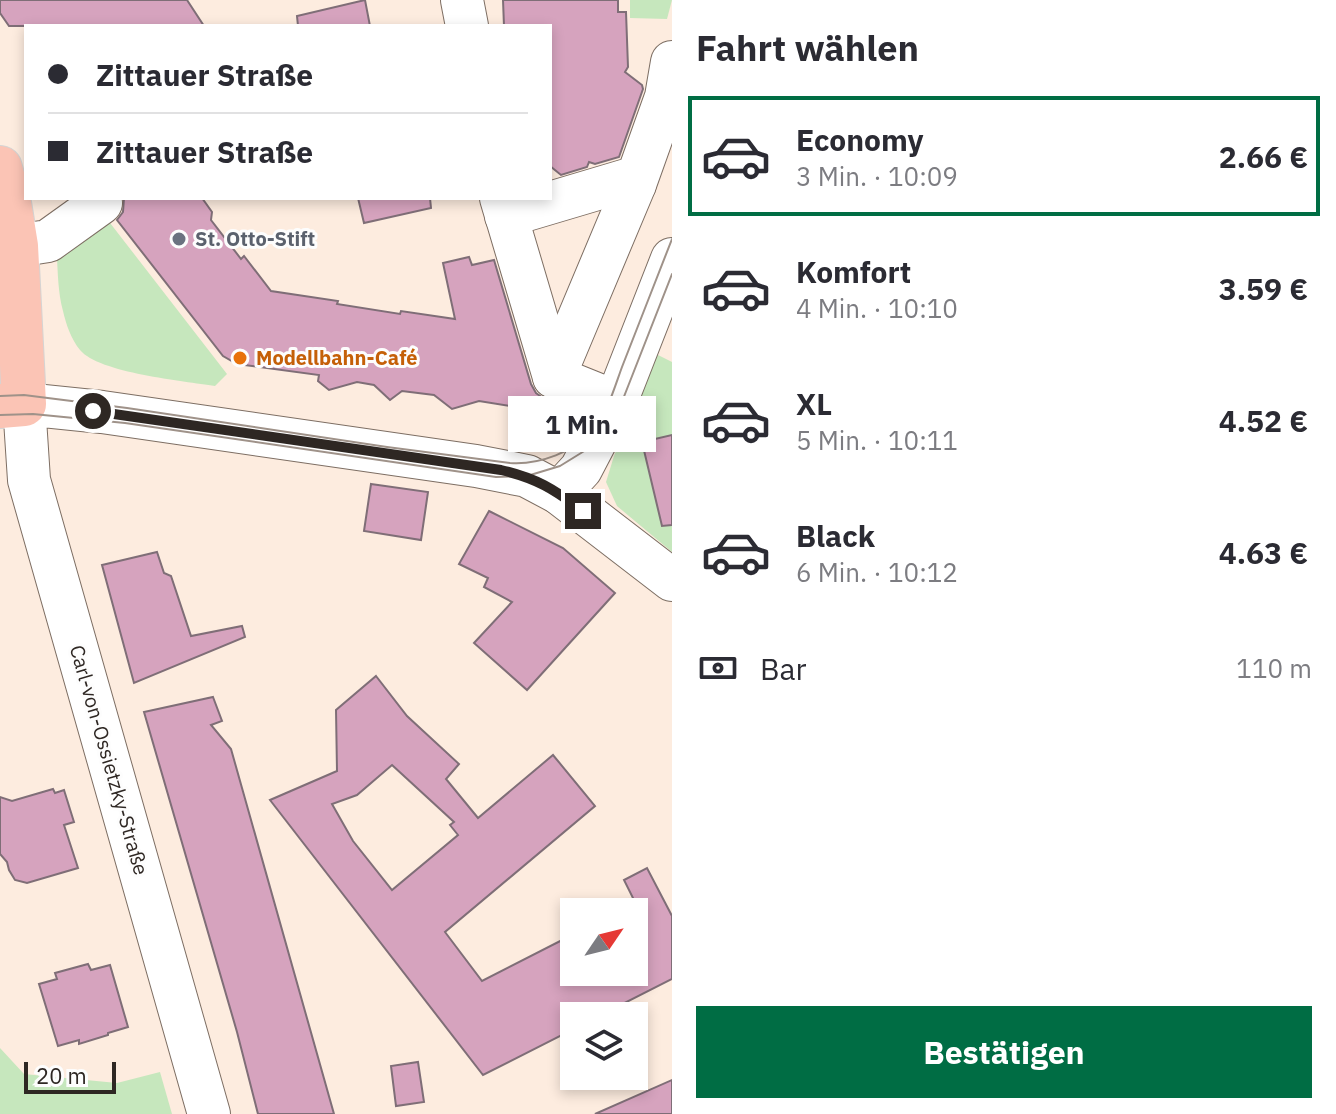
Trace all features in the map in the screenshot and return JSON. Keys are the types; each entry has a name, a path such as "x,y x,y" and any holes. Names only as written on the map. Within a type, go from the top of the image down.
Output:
{"main road":[{"path":"0,168 16,246 12,405"}],"street":[{"path":"462,0 467,24"},
{"path":"554,377 635,184 666,97 672,62"},
{"path":"552,196 627,180 635,184"},
{"path":"536,200 504,207 554,377"},
{"path":"16,246 48,241 101,203"},
{"path":"559,493 581,469 616,402 672,259"},
{"path":"554,377 616,402"},
{"path":"12,405 102,412 527,476 559,493 672,580"},
{"name":"Carl-von-Ossietzky-Straße","path":"12,405 29,480 209,1114"}],"green space":[{"path":"630,0 672,0 667,19 630,18"},
{"path":"100,210 227,374 215,386 105,365 90,358 77,346 61,303 56,243"},
{"path":"656,354 672,362 672,552 617,506 606,482"},
{"path":"0,1048 24,1074 117,1083 160,1072 172,1114 0,1114"}],"building":[{"path":"0,0 187,0 203,24 9,26 0,13"},
{"path":"365,0 370,24 298,24 297,16"},
{"path":"503,0 618,0 618,12 626,12 628,67 625,72 643,89 619,157 595,164 589,162 587,167 561,175 552,168 552,24 504,24"},
{"path":"124,200 203,200 212,212 211,220 271,291 400,314 401,311 455,319 443,263 469,257 472,265 494,260 531,384 543,398 546,412 479,401 452,409 434,395 402,391 390,400 374,385 357,382 329,390 318,381 319,375 237,364 223,356 117,220 123,212"},
{"path":"358,200 430,200 431,208 364,223"},
{"path":"672,435 672,525 662,526 642,442"},
{"path":"371,484 428,492 421,540 364,531"},
{"path":"489,511 563,548 615,593 527,690 474,643 512,602 484,587 488,578 459,564"},
{"path":"157,552 164,573 171,576 191,636 242,626 245,637 134,683 102,565"},
{"path":"376,676 407,716 459,764 446,779 478,818 553,755 595,806 445,932 482,981 560,941 560,986 648,986 648,898 633,898 624,880 647,868 672,916 672,979 627,1002 560,1002 560,1036 483,1075 270,800 337,771 336,710","holes":["392,765 454,822 450,825 458,835 392,890 353,841 332,804 357,795"]},
{"path":"213,697 222,721 211,725 231,749 334,1114 258,1114 144,712"},
{"path":"53,789 55,793 64,790 74,822 64,825 78,868 27,883 15,880 0,854 0,797 12,801"},
{"path":"88,964 91,970 110,965 128,1027 79,1044 79,1040 58,1046 39,984 57,979 55,973"},
{"path":"418,1062 424,1102 396,1106 391,1066"},
{"path":"672,1080 672,1114 595,1114"}],"tram line":[{"path":"0,396 24,395 387,447 510,463 533,462 577,444 603,416 672,239"},
{"path":"0,415 33,414 125,423 496,477 527,476 560,466 594,445 606,433 616,417 672,274"}],"place":[{"name":"St. Otto-Stift","path":"179,239"},
{"name":"Modellbahn-Café","path":"240,358"}],"route":[{"path":"93,411 501,470 527,476 559,493 583,511"}]}
